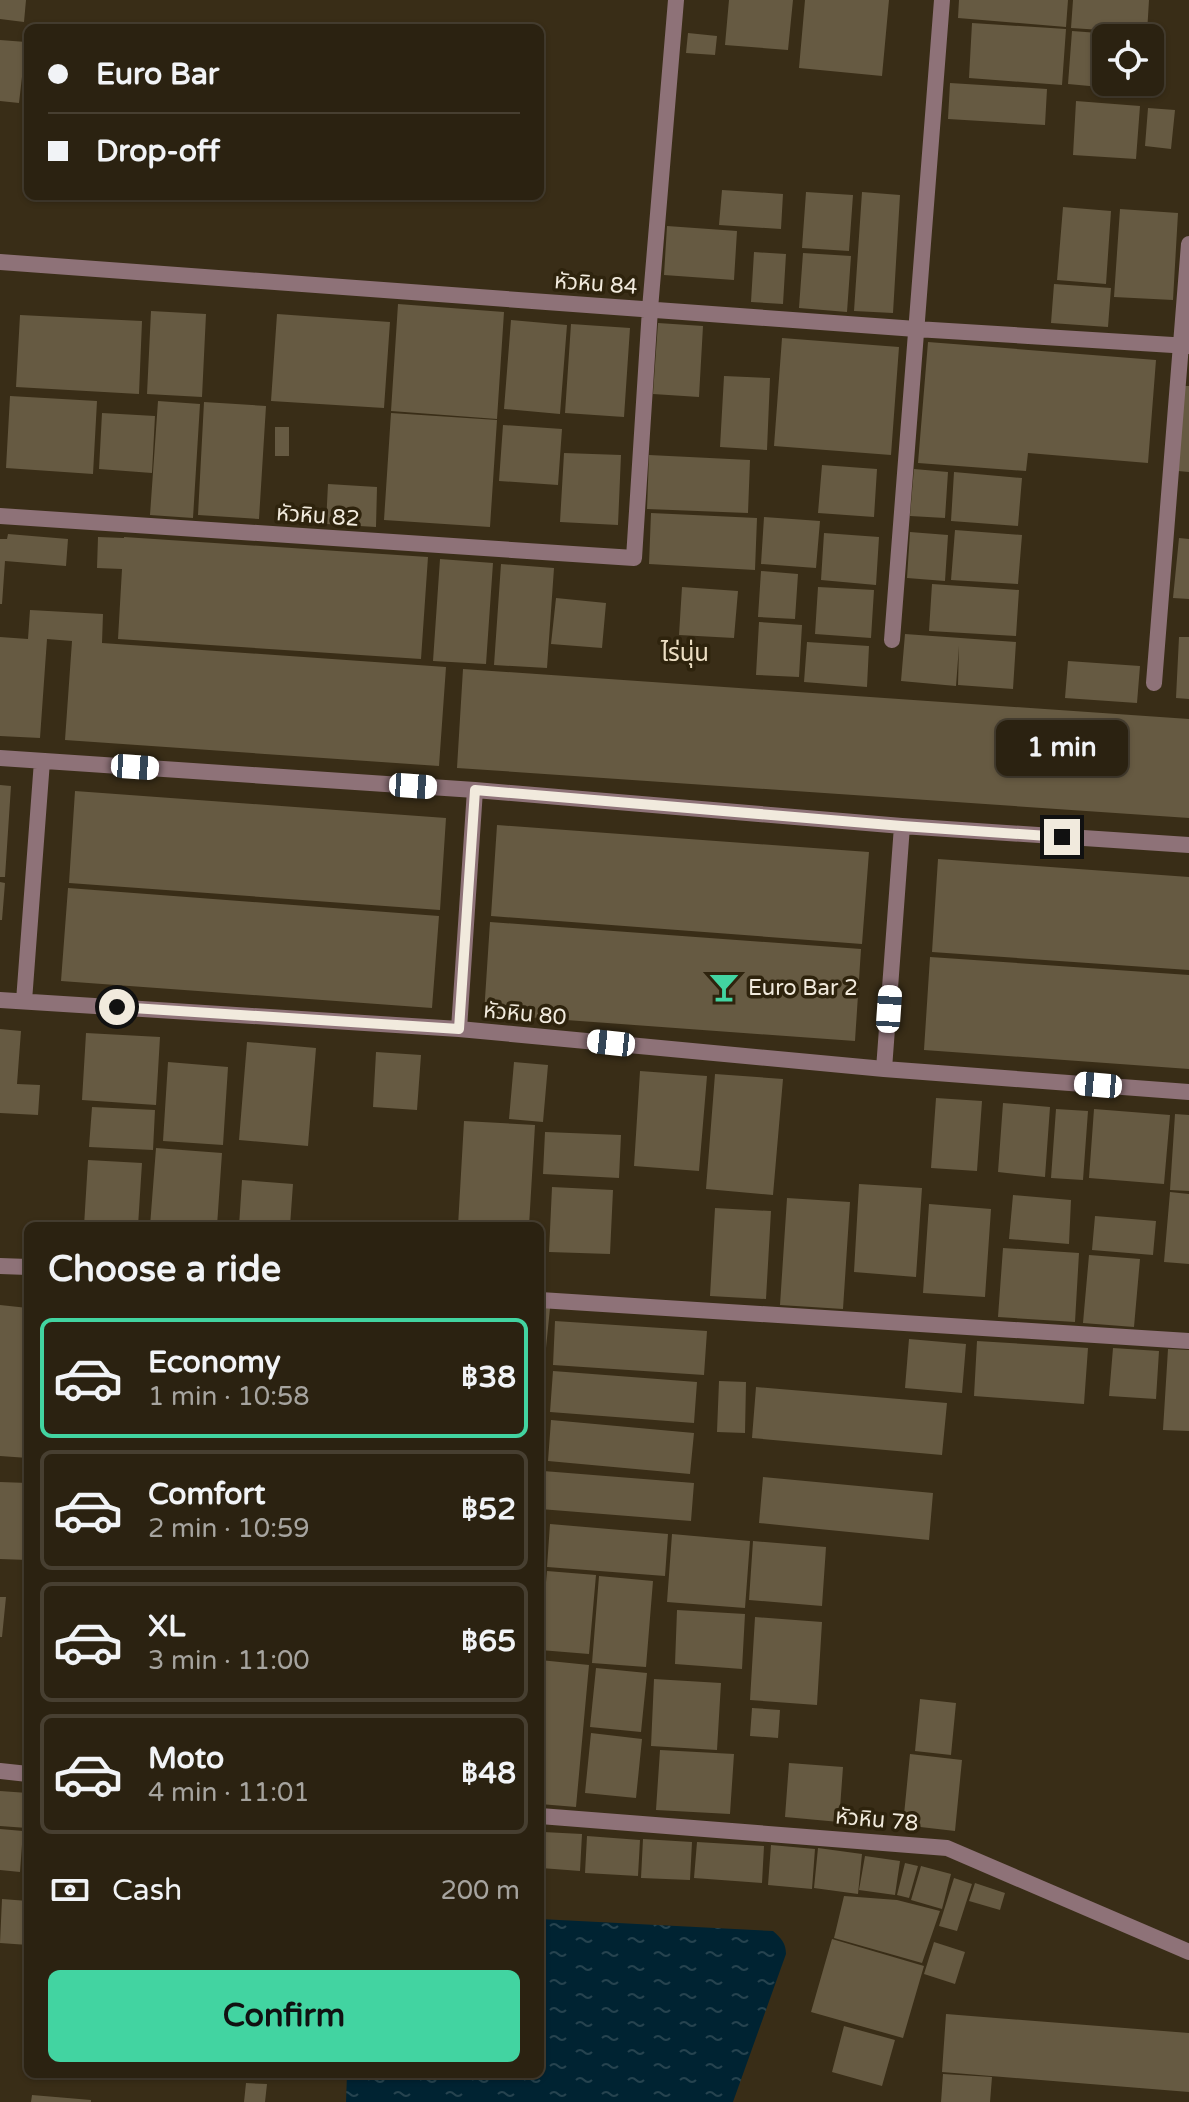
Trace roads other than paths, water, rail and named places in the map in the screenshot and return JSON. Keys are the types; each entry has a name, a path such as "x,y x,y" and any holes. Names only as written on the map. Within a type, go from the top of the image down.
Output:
{"street":[{"path":"650,309 676,0"},
{"path":"892,640 942,0"},
{"path":"1154,683 1184,346 1189,244"},
{"name":"หัวหิน 84","path":"0,262 1184,346"},
{"name":"หัวหิน 82","path":"0,516 634,558 650,309"},
{"path":"0,758 475,790 902,826 1189,845"},
{"path":"24,1001 42,761"},
{"path":"459,1029 475,790"},
{"path":"884,1069 902,826"},
{"name":"หัวหิน 80","path":"0,1000 459,1029 884,1069 1189,1092"},
{"path":"0,1266 24,1267"},
{"path":"544,1300 1189,1341"},
{"path":"0,1771 24,1774"},
{"name":"หัวหิน 78","path":"544,1816 947,1848 1189,1952"}],"water":[{"path":"544,1919 773,1931 784,1944 786,1954 733,2102 346,2102 347,2078 544,2078"}],"place":[{"name":"Euro Bar 2","path":"724,987"}],"district":[{"name":"ไร่นุ่น","path":"685,653"}]}
